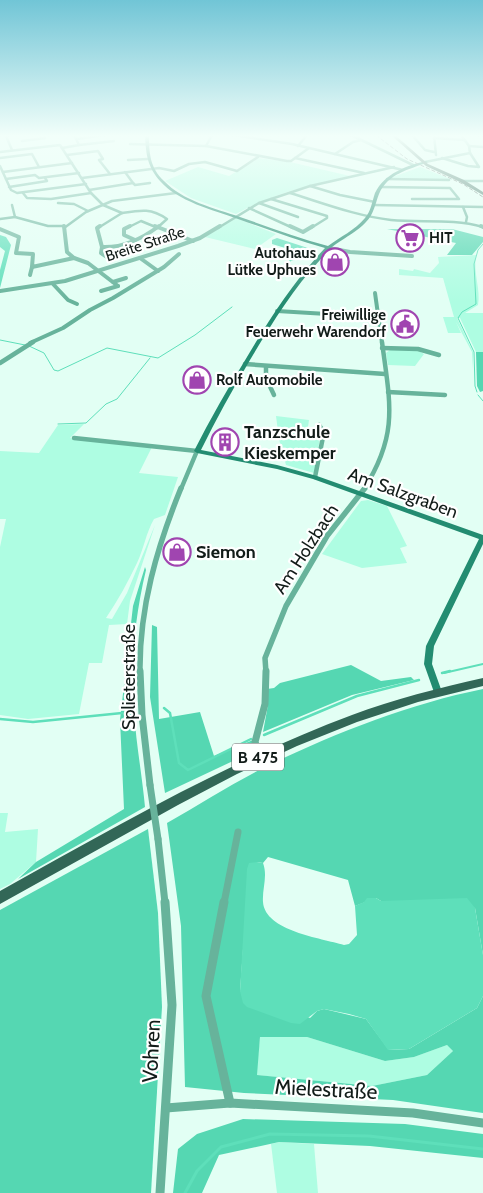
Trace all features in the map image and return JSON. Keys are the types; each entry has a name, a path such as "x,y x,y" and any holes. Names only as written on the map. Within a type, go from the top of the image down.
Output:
{"main road":[{"name":"B 475","path":"0,898 166,805 260,756 333,725 438,692 483,682"}],"street":[{"path":"13,191 23,193 40,191"},
{"path":"23,193 27,198 51,199 96,191"},
{"path":"172,191 195,203 235,216 290,238 350,252 412,256"},
{"name":"Breite Straße","path":"0,291 53,284 193,241 259,203 297,191"},
{"path":"326,191 375,204 483,207"},
{"name":"Splieterstraße","path":"166,910 150,785 141,697 140,658 146,599 160,542 197,451 221,403 277,311 306,272 329,248 369,216 380,191"},
{"path":"412,199 459,200 452,191"},
{"path":"90,192 103,205 122,214"},
{"path":"290,193 322,203 331,208 369,216 393,220 466,222 483,227"},
{"path":"0,219 15,217 48,226 64,226 88,211 125,198 158,197 176,194"},
{"path":"249,208 303,232 322,222 327,216 271,199"},
{"path":"58,203 74,204 88,211"},
{"path":"259,203 298,217"},
{"path":"12,205 15,217"},
{"path":"463,207 467,217 466,222"},
{"path":"102,247 110,248 135,240 160,228 167,219 157,212 137,210 112,218 97,228 102,247 101,253 107,257"},
{"path":"135,240 124,235 123,232 124,229 141,221 193,241"},
{"path":"64,226 66,250 74,258 88,263 98,271"},
{"path":"0,229 19,237 16,253 33,254 30,276"},
{"path":"0,363 26,346 63,328 158,271 179,254"},
{"path":"32,267 74,258"},
{"path":"140,258 158,271"},
{"name":"Breite Straße","path":"98,271 118,286 100,291"},
{"name":"Breite Straße","path":"113,282 126,278"},
{"path":"53,284 68,300 77,304"},
{"name":"Am Holzbach","path":"260,756 255,742 265,704 265,658 286,606 305,571 375,472 389,434 388,392 375,293"},
{"path":"277,311 377,317"},
{"path":"382,348 418,349 440,355"},
{"path":"244,364 385,374"},
{"path":"266,367 266,378 274,396"},
{"path":"388,392 445,396"},
{"path":"315,477 324,432 319,425"},
{"path":"74,438 197,451"},
{"name":"Am Salzgraben","path":"197,451 277,467 315,477 483,538"},
{"path":"438,692 428,664 430,646 483,538"},
{"path":"230,1103 206,996 238,832"},
{"name":"Vohren","path":"160,1193 172,1005 166,910"},
{"name":"Mielestraße","path":"166,1108 230,1103 413,1113 483,1123"}],"shaded area":[{"path":"180,191 294,191 263,201 236,214 191,198"},
{"path":"236,218 276,234 255,249 205,237"},
{"path":"387,229 452,229 483,237 483,242 472,255 447,255 456,243"},
{"path":"0,235 6,237 11,245 0,288 0,270 5,251 0,247"},
{"path":"277,238 311,249 310,253 289,262 290,258 296,253 272,244 272,240"},
{"path":"476,255 475,268 479,293 478,305 465,313 483,313 483,352 476,352 460,318 457,318 473,352 472,369 472,352 456,322 461,333 448,333 443,317 454,317 443,278 399,275 399,269 413,271 414,269 430,273 439,263 438,257"},
{"path":"390,350 417,350 424,354 415,366 388,365 386,353"},
{"path":"476,352 483,352 483,391 480,392 477,386"},
{"path":"276,416 309,420 308,427 320,438 314,473 286,465 279,439"},
{"path":"84,424 70,438 152,447 139,473 178,477 165,515 154,519 134,570 106,618 112,619 127,593 155,525 130,601 127,624 109,625 102,663 89,663 79,714 28,719 0,715 0,547 6,519 0,519 0,451 39,453 58,425"},
{"path":"368,500 387,506 407,546 400,548 407,563 362,568 322,554 361,501"},
{"path":"145,567 136,622 133,693 145,807 18,879 36,862 124,809 120,720 133,606"},
{"path":"152,625 157,627 159,719 200,712 214,756 253,740 250,753 165,793 150,697"},
{"path":"351,665 381,681 411,677 414,680 352,695 263,732 268,705 267,689 274,688 280,683"},
{"path":"483,689 483,955 475,908 422,901 381,901 376,898 355,906 348,880 268,857 263,863 257,862 243,949 240,991 310,1018 317,1011 324,1009 366,1019 389,1050 409,1049 477,1008 483,996 483,1113 393,1100 244,1093 185,1087 181,926 167,823 229,786 319,742 400,711","holes":["260,1037 307,1037 385,1061 414,1057 447,1045 453,1051 427,1075 372,1086 257,1075"]},
{"path":"0,813 8,813 5,832 38,829 36,862 10,884 0,889"},
{"path":"148,829 158,913 162,1007 151,1193 0,1193 0,910"},
{"path":"249,863 263,863 265,878 263,902 266,912 273,920 283,927 296,932 344,945 349,944 357,935 355,906 364,902 367,898 376,898 381,901 467,898 475,908 483,955 483,996 477,1008 409,1049 388,1050 366,1019 324,1009 317,1011 300,1024 291,1023 247,1007 243,1003 240,991 247,869"},
{"path":"260,1037 307,1037 385,1061 414,1057 447,1045 453,1051 427,1075 372,1086 256,1075"},
{"path":"243,1119 405,1124 483,1134 483,1158 370,1146 279,1142 219,1155 202,1193 173,1193 178,1149 197,1134"},
{"path":"279,1142 314,1144 318,1193 277,1193 271,1144"}],"waterway":[{"path":"477,392 475,386 474,352 458,318 462,312 476,304 474,264 478,250 483,244"},
{"path":"29,346 44,353 54,370 58,371 107,348 158,358 195,335 232,307"},
{"path":"0,340 25,345"},
{"path":"58,424 86,423 106,404 117,399 150,358"},
{"path":"478,395 483,401"},
{"path":"444,673 483,664"},
{"path":"442,673 450,671"},
{"path":"264,735 357,696 419,680"},
{"path":"164,708 170,713 179,763 188,770 251,739"},
{"path":"0,719 33,722 122,713"},
{"path":"185,1193 197,1171 221,1147 270,1134 369,1136 483,1149"}],"railway":[{"path":"473,191 483,197"}],"place":[{"name":"HIT","path":"410,238"},
{"name":"Autohaus Lütke Uphues","path":"335,262"},
{"name":"Freiwillige Feuerwehr Warendorf","path":"405,324"},
{"name":"Rolf Automobile","path":"197,380"},
{"name":"Tanzschule Kieskemper","path":"225,442"},
{"name":"Siemon","path":"177,552"}]}
